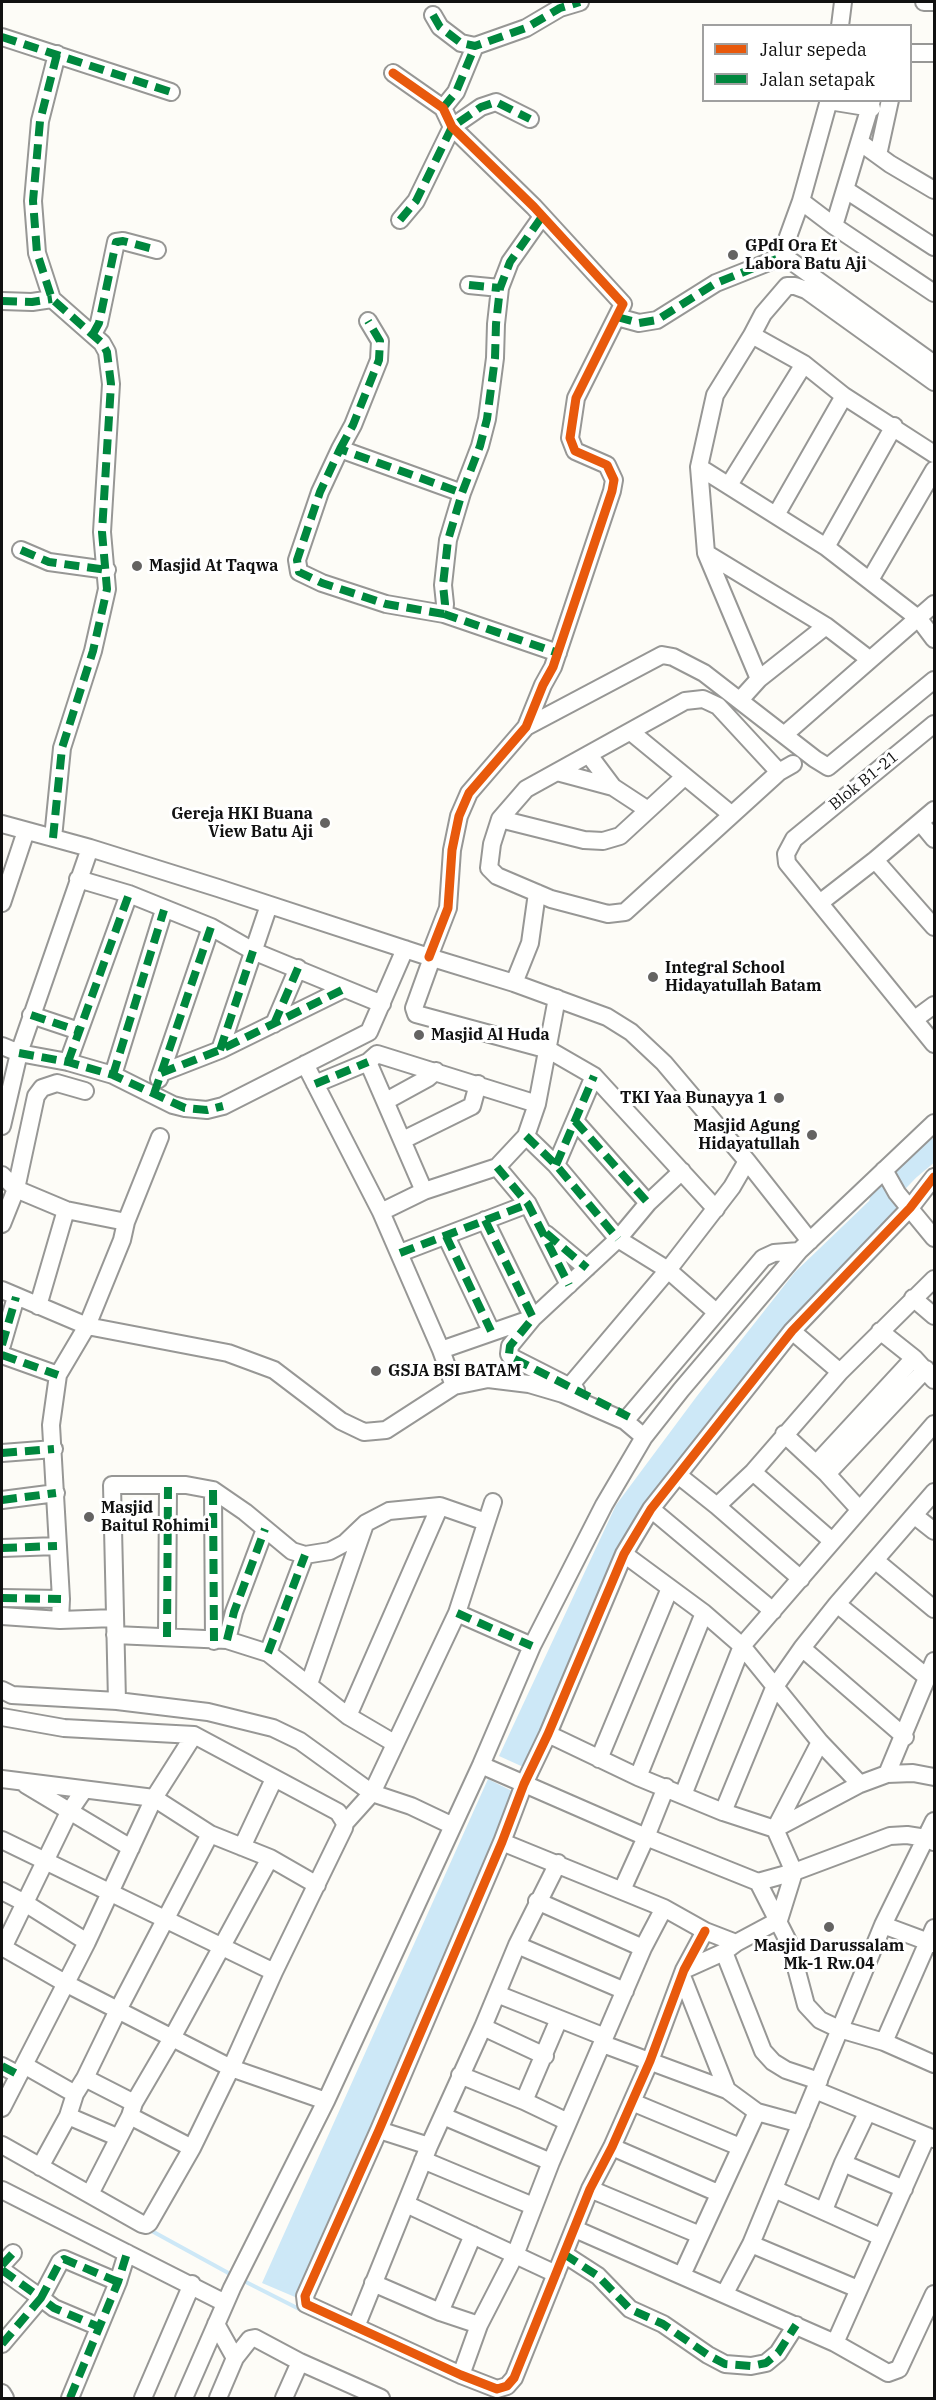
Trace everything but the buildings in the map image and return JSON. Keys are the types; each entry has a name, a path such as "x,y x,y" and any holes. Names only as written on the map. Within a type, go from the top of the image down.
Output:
{"street":[{"path":"433,15 441,27 461,43 475,46 526,28 560,8 580,2"},
{"path":"840,24 843,2"},
{"path":"924,2 934,2"},
{"path":"2,37 171,92"},
{"path":"443,108 456,92 475,46"},
{"path":"912,53 934,53"},
{"path":"53,838 62,748 93,651 107,589 102,532 111,384 110,363 102,343 52,299 38,253 33,201 40,121 57,54"},
{"path":"393,73 443,108 452,127 534,207 541,218 606,283 623,304 576,398 570,438 571,445 576,451 607,465 614,480 558,653 526,727 469,793 459,816 452,850 448,908 414,1008 416,1014 549,1050 594,1076 716,1209"},
{"path":"400,220 416,201 452,127 481,107 496,102 530,118"},
{"path":"784,256 785,245 801,201 829,102"},
{"path":"834,226 872,104 843,102"},
{"path":"878,155 890,102"},
{"path":"861,143 934,188"},
{"path":"846,189 934,247"},
{"path":"801,201 834,226 934,292"},
{"path":"444,614 443,585 448,540 462,493 473,469 487,419 495,358 500,288 510,262 541,218"},
{"path":"93,334 99,323 116,242 123,241 157,250"},
{"path":"617,317 639,323 657,320 716,283 784,256"},
{"path":"784,256 934,364"},
{"path":"469,285 500,288"},
{"path":"759,679 706,553 699,467 715,394 763,314 787,286 806,290 934,382"},
{"path":"2,301 32,302 52,299"},
{"path":"368,321 380,341 379,360 353,425 321,492 297,560 299,572 322,583 386,604 444,614 558,653"},
{"path":"752,335 804,364 844,396 934,453"},
{"path":"729,485 804,364"},
{"path":"776,515 844,396"},
{"path":"826,547 894,426"},
{"path":"340,449 462,493"},
{"path":"699,467 826,547 870,580 926,612 934,639"},
{"path":"870,580 934,470"},
{"path":"21,550 50,562 107,570"},
{"path":"706,553 826,626 869,659"},
{"path":"784,735 926,612 934,595"},
{"path":"740,700 759,679 826,626"},
{"path":"526,727 663,655 691,665 828,767 934,680"},
{"path":"703,699 718,706 786,768 625,912 608,914 537,893 497,876 489,868 492,844 500,819 526,789 631,732 685,701 703,699"},
{"name":"Blok B1-21","path":"821,902 787,863 788,846 934,724"},
{"path":"631,732 732,815"},
{"path":"589,755 613,787"},
{"path":"557,772 613,787 648,810"},
{"path":"500,819 584,840 603,841 620,836 684,777"},
{"path":"934,810 821,902 934,1044"},
{"path":"920,822 934,839"},
{"path":"2,824 90,848 267,911 514,983 607,1017 632,1032 664,1063 747,1161 805,1246"},
{"path":"2,903 26,831"},
{"path":"2,1126 19,1053 31,1015 90,848"},
{"path":"875,860 934,927"},
{"path":"78,879 129,894 211,927 297,968 382,1004"},
{"path":"514,983 529,949 537,893"},
{"path":"68,1062 129,894"},
{"path":"113,1075 164,910"},
{"path":"220,1050 267,911"},
{"path":"154,1094 211,927"},
{"path":"2,1046 19,1053 68,1062 113,1075 179,1107 207,1110 223,1106 369,1032 405,950"},
{"path":"274,1024 297,968"},
{"path":"160,1074 220,1050 344,989"},
{"path":"381,1212 424,1191 497,1167 526,1136 537,1104 557,998"},
{"path":"915,1019 934,1005"},
{"path":"31,1015 79,1031"},
{"path":"315,1084 368,1062 377,1054 537,1104"},
{"path":"368,1062 424,1191"},
{"path":"305,1064 400,1253 454,1386"},
{"path":"386,1101 428,1078 436,1071"},
{"path":"556,1165 594,1076"},
{"path":"2,1224 16,1189 36,1096 42,1088 57,1083 85,1091"},
{"path":"403,1140 472,1106 478,1084"},
{"path":"575,1121 648,1203"},
{"path":"184,2398 229,2296 326,2101 451,1825 481,1765 532,1646 604,1505 644,1437 681,1390 805,1246 886,1173 934,1123"},
{"path":"526,1136 556,1165 618,1239 668,1270 716,1312"},
{"path":"60,1620 61,1599 51,1425 58,1375 87,1326 160,1137"},
{"path":"569,1387 668,1270 716,1209 747,1161"},
{"path":"497,1167 528,1204 569,1285"},
{"path":"644,1437 627,1419 511,1358 510,1346 533,1317 618,1239 648,1203 682,1171"},
{"path":"886,1173 897,1193 934,1238"},
{"path":"2,1176 16,1189 66,1210 126,1222"},
{"path":"705,1931 683,1973 650,2061 612,2147 590,2189 514,2378 507,2386 497,2389 461,2375 306,2304 306,2296 624,1554 651,1509 792,1331 910,1208 934,1177"},
{"path":"400,1253 528,1204"},
{"path":"38,1306 66,1210"},
{"path":"485,1220 533,1317"},
{"path":"541,1229 587,1268"},
{"path":"446,1236 491,1331"},
{"path":"627,1419 763,1258 805,1246"},
{"path":"717,1506 753,1472 840,1372 934,1279"},
{"path":"2,1345 9,1294 87,1326 228,1353 274,1370 341,1421 364,1432 386,1430 454,1386 488,1379 529,1384 563,1394 627,1419"},
{"path":"913,1298 934,1316"},
{"path":"441,1350 533,1317"},
{"path":"792,1331 840,1372"},
{"path":"821,1469 925,1369 880,1331"},
{"path":"2,1355 58,1375"},
{"path":"683,1796 742,1647 934,1424"},
{"path":"784,1434 859,1509"},
{"path":"2,1453 54,1449"},
{"path":"753,1472 832,1541"},
{"path":"678,1475 801,1579"},
{"path":"117,1701 112,1485 168,1487 186,1485 213,1490 292,1551 305,1555 330,1551 345,1543 366,1523 389,1511 440,1506 486,1522"},
{"path":"166,1637 168,1487"},
{"path":"213,1490 220,1641"},
{"path":"723,1812 774,1688 837,1604 876,1562 934,1492"},
{"path":"2,1500 56,1493"},
{"path":"2,2145 142,2224 148,2225 192,2148 345,1823 372,1793 457,1613 493,1502"},
{"path":"348,1716 440,1506"},
{"path":"651,1509 773,1611"},
{"path":"915,1516 934,1531"},
{"path":"309,1684 366,1523"},
{"path":"220,1641 234,1612 265,1529"},
{"path":"2,1548 57,1546"},
{"path":"624,1554 704,1613 742,1647 820,1742 860,1784"},
{"path":"268,1653 305,1555"},
{"path":"876,1562 934,1610"},
{"path":"599,1760 670,1588"},
{"path":"2,1598 61,1599"},
{"path":"837,1604 928,1678"},
{"path":"457,1613 532,1646"},
{"path":"638,1777 704,1613"},
{"path":"2,1616 60,1620 115,1618"},
{"path":"115,1635 220,1641 268,1653 348,1716 394,1743"},
{"path":"802,1648 905,1737"},
{"path":"888,1774 934,1661"},
{"path":"345,1823 338,1812 194,1736 64,1728 2,1719 7,1692 117,1701 208,1712 273,1728 300,1741 372,1793 411,1806 451,1825"},
{"path":"548,1734 599,1760 683,1796 775,1829 860,1784 888,1774 913,1773 934,1777"},
{"path":"2,2108 87,1942 154,1797 194,1736"},
{"path":"775,1829 820,1742"},
{"path":"481,1765 646,1837 758,1882 794,1872 890,1836 930,1840"},
{"path":"2,1779 84,1791 154,1797 210,1834 270,1858 317,1885"},
{"path":"242,1847 274,1779"},
{"path":"20,1782 131,1848"},
{"path":"621,1890 666,1787"},
{"path":"84,1791 69,1812 2,1948 231,2068 326,2101"},
{"path":"725,2293 751,2244 884,1925 930,1840 934,1821"},
{"path":"683,1973 779,1920 794,1872 775,1829"},
{"path":"40,2167 68,2115 75,2094 210,1834"},
{"path":"2,1840 45,1863 166,1918 274,1972"},
{"path":"502,1842 664,1908 730,1947 762,2051 773,2062 867,2113 931,2138 881,2237 835,2343"},
{"path":"90,2194 117,2137 270,1858"},
{"path":"356,2327 426,2153 537,1901 558,1863"},
{"path":"758,1882 790,1945 806,2005 820,2020 839,2029 884,2042 934,2064"},
{"path":"2,1891 87,1942"},
{"path":"537,1901 643,1948"},
{"path":"461,2375 478,2325 515,2255 568,2122 643,1948 664,1908"},
{"path":"884,1925 933,1938 884,2042"},
{"path":"517,1945 625,1991"},
{"path":"683,1973 727,2090"},
{"path":"497,1994 559,2019 650,2061 727,2090 757,2112 801,2124"},
{"path":"524,2101 559,2019"},
{"path":"483,2027 544,2056"},
{"path":"2,2066 21,2070 75,2094"},
{"path":"460,2075 568,2122"},
{"path":"85,2078 192,2148"},
{"path":"632,2102 740,2147"},
{"path":"682,2275 757,2112"},
{"path":"824,2210 867,2113"},
{"path":"68,2115 117,2137"},
{"path":"443,2116 551,2162"},
{"path":"379,2130 533,2206"},
{"path":"612,2147 718,2193"},
{"path":"843,2163 904,2189"},
{"path":"590,2189 699,2235"},
{"path":"774,2189 881,2237"},
{"path":"2,2190 192,2284 229,2296"},
{"path":"406,2204 556,2274"},
{"path":"575,2229 796,2325 835,2343 888,2373 899,2369 934,2294"},
{"path":"440,2312 473,2235"},
{"path":"751,2244 858,2289"},
{"path":"70,2398 118,2282 126,2253"},
{"path":"564,2254 598,2276 630,2309 663,2325 725,2364 751,2366 766,2363 778,2353 796,2325"},
{"path":"2,2344 41,2298 60,2262 64,2259 118,2282"},
{"path":"2,2270 54,2308 99,2327"},
{"path":"373,2283 440,2312 478,2325"},
{"path":"142,2398 192,2284"},
{"path":"216,2324 235,2358"},
{"path":"218,2398 235,2358 250,2339 255,2338 353,2393 381,2398"},
{"path":"284,2398 300,2362"},
{"path":"2,2393 5,2398"}],"water":[{"path":"892,1179 909,1200 637,1524 530,1770 499,1756 616,1505 697,1396 795,1272"},
{"path":"488,1779 518,1794 302,2300 262,2283"}],"waterway":[{"path":"880,1200 909,1170 934,1149"},
{"path":"150,2230 232,2275"},
{"path":"242,2280 305,2312"}],"marked path":[{"path":"433,15 440,27 461,43 475,46 526,28 560,8 580,2"},
{"path":"2,37 171,92"},
{"path":"443,108 456,92 475,46"},
{"path":"53,838 62,748 93,651 107,589 102,532 111,384 107,352 102,343 52,299 37,253 33,201 40,121 57,54"},
{"path":"400,220 416,201 452,127 481,107 496,102 530,119"},
{"path":"541,218 510,262 500,288 495,358 487,419 448,540 443,585 444,614 558,653"},
{"path":"93,334 99,323 116,242 123,241 157,250"},
{"path":"617,317 639,323 657,320 716,283 784,256"},
{"path":"469,285 500,288"},
{"path":"2,301 32,302 52,299"},
{"path":"340,449 353,425 379,360 380,341 368,321"},
{"path":"444,614 386,604 322,583 299,572 297,560 320,492 340,449 462,493"},
{"path":"21,550 49,562 107,570"},
{"path":"68,1062 129,894"},
{"path":"113,1075 164,910"},
{"path":"154,1094 211,927"},
{"path":"220,1050 253,951"},
{"path":"274,1024 298,968"},
{"path":"161,1073 220,1050 344,989"},
{"path":"31,1015 79,1031"},
{"path":"19,1053 68,1062 113,1075 185,1108 207,1110 223,1106"},
{"path":"315,1084 368,1062"},
{"path":"556,1165 594,1076"},
{"path":"575,1121 648,1203"},
{"path":"526,1136 556,1165 618,1239"},
{"path":"497,1167 528,1204 569,1285"},
{"path":"400,1253 528,1204"},
{"path":"485,1220 533,1318 510,1346 511,1357 629,1417"},
{"path":"546,1233 587,1268"},
{"path":"446,1236 491,1331"},
{"path":"2,1345 16,1297"},
{"path":"2,1355 58,1375"},
{"path":"2,1453 54,1449"},
{"path":"167,1637 168,1487"},
{"path":"213,1490 214,1641"},
{"path":"2,1500 56,1493"},
{"path":"227,1640 234,1612 265,1529"},
{"path":"2,1548 57,1546"},
{"path":"268,1653 305,1555"},
{"path":"2,1598 61,1599"},
{"path":"457,1613 532,1646"},
{"path":"2,2066 19,2075"},
{"path":"2,2265 13,2253"},
{"path":"70,2398 118,2282 127,2253"},
{"path":"564,2254 598,2276 630,2309 663,2324 725,2364 751,2366 766,2363 778,2353 796,2325"},
{"path":"2,2270 41,2298 60,2262 64,2259 118,2282"},
{"path":"2,2344 41,2298 54,2308 99,2327"}],"cycle path":[{"path":"393,73 443,108 452,127 534,207 623,304 576,398 570,438 575,451 607,465 614,480 612,491 553,667 526,727 469,793 459,816 452,850 448,908 429,957"},
{"path":"705,1931 684,1970 650,2061 612,2147 590,2189 514,2378 507,2386 497,2389 461,2375 306,2304 305,2296 379,2130 502,1842 524,1784 548,1734 624,1554 651,1509 792,1331 910,1208 934,1177"}],"place":[{"name":"GPdI Ora Et Labora Batu Aji","path":"733,255"},
{"name":"Masjid At Taqwa","path":"137,566"},
{"name":"Gereja HKI Buana View Batu Aji","path":"325,823"},
{"name":"Integral School Hidayatullah Batam","path":"653,977"},
{"name":"Masjid Al Huda","path":"419,1035"},
{"name":"TKI Yaa Bunayya 1","path":"779,1098"},
{"name":"Masjid Agung Hidayatullah","path":"812,1135"},
{"name":"GSJA BSI BATAM","path":"376,1371"},
{"name":"Masjid Baitul Rohimi","path":"89,1517"},
{"name":"Masjid Darussalam Mk-1 Rw.04","path":"829,1927"}]}
